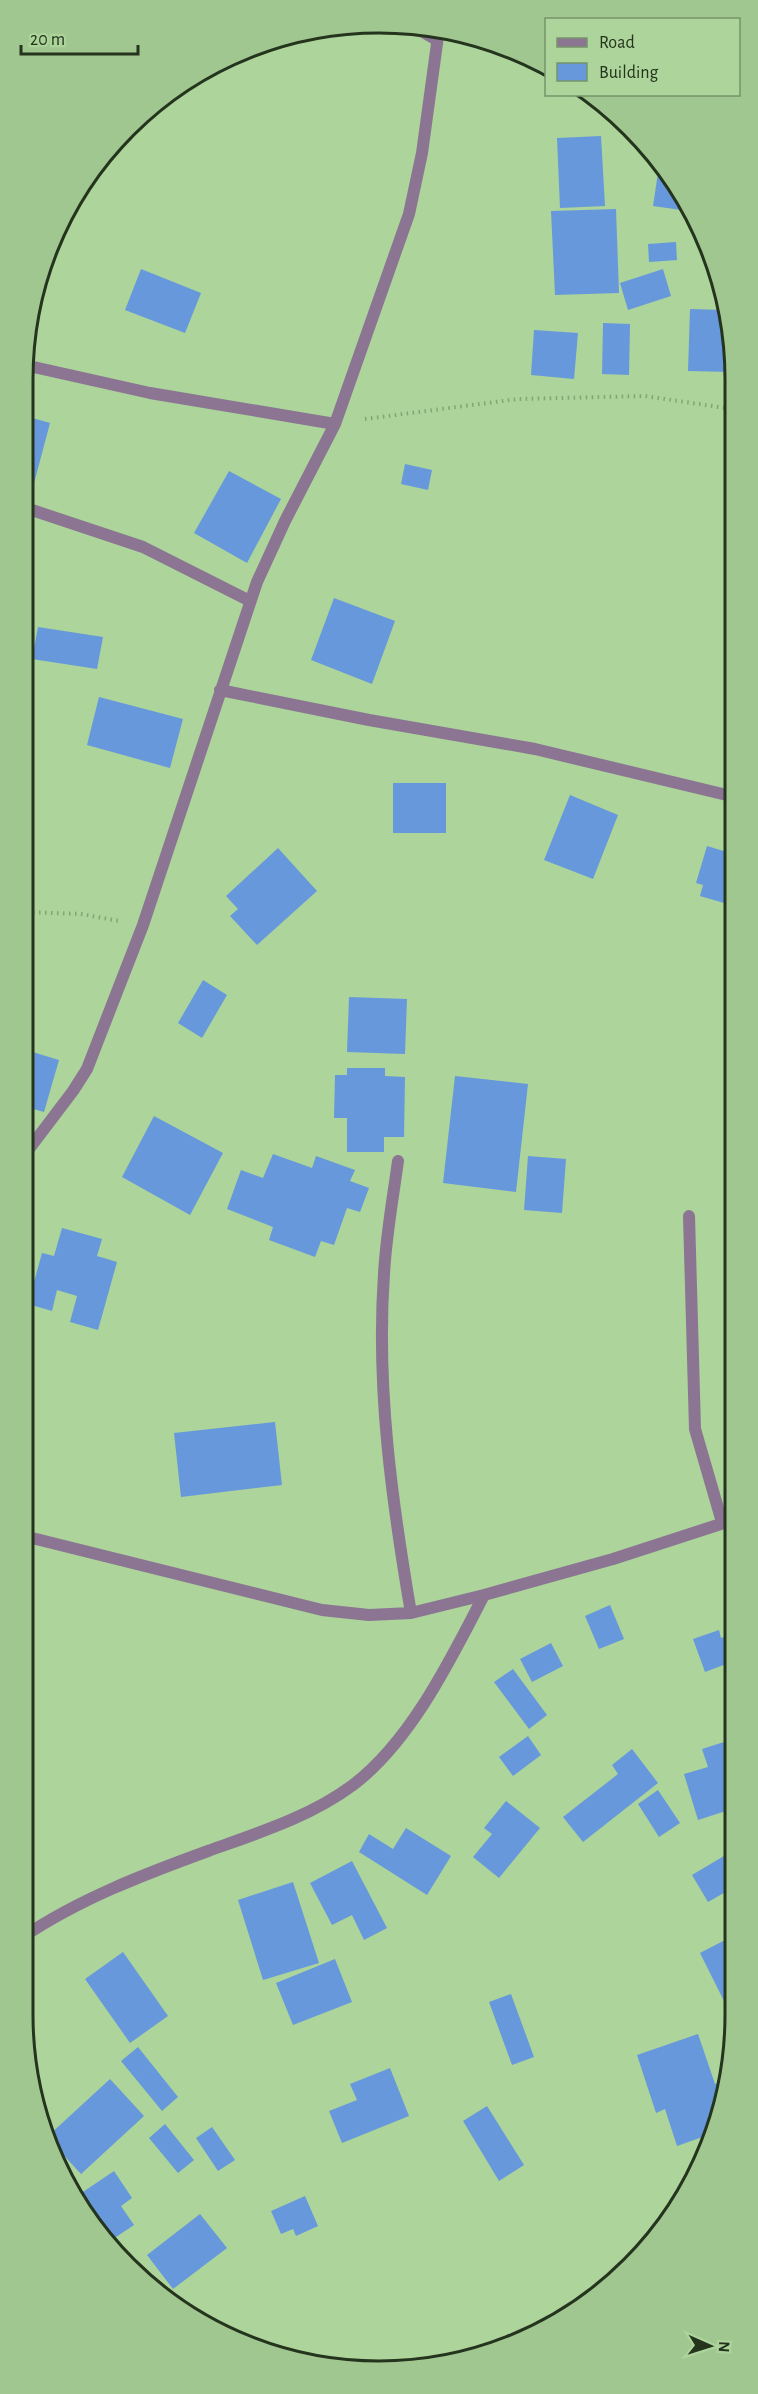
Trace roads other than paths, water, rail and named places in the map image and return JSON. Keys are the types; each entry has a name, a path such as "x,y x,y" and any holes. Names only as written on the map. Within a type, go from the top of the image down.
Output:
{"street":[{"path":"33,1145 73,1092 87,1069 143,925 250,601 285,521 334,424 409,214 422,153 438,38"},
{"path":"34,367 150,393 334,424"},
{"path":"33,510 143,547 250,601"},
{"path":"220,690 369,720 535,749 725,795"},
{"path":"398,1161 384,1273 382,1361 388,1446 400,1551 411,1613"},
{"path":"689,1216 695,1429 725,1518"},
{"path":"33,1538 322,1610 369,1615 411,1613 484,1595 613,1559 725,1521"},
{"path":"33,1931 96,1896 319,1808 354,1784 387,1752 425,1702 484,1595"}]}
